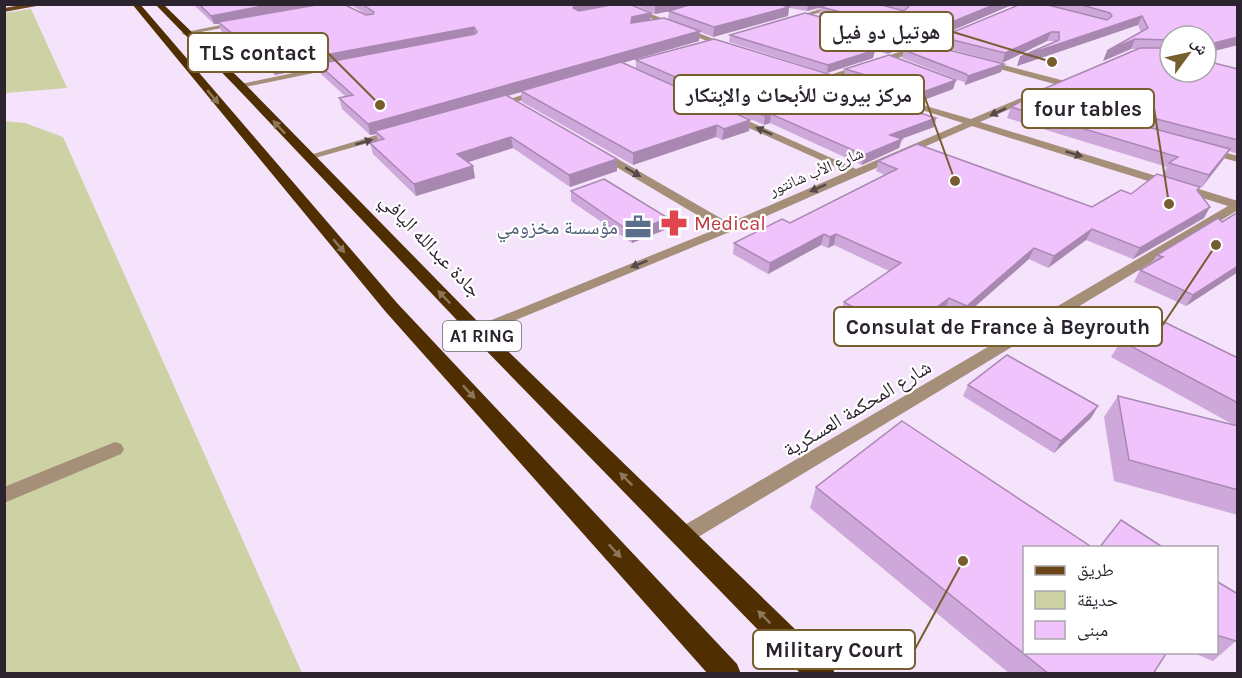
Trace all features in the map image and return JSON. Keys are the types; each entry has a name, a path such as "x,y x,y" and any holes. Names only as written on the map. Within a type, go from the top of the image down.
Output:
{"highway":[{"path":"127,4 161,37"},
{"name":"A1 RING","path":"135,4 391,307 727,674"},
{"name":"جادة عبدالله اليافي","path":"161,6 477,331 817,668"}],"main road":[{"path":"4,8 13,4"},
{"path":"4,8 44,4"}],"street":[{"path":"784,22 845,4"},
{"path":"620,7 732,48"},
{"path":"782,10 826,22"},
{"path":"656,22 671,14"},
{"path":"185,33 252,21"},
{"path":"828,77 922,47 964,30"},
{"path":"700,44 731,36"},
{"path":"880,36 946,53"},
{"path":"878,54 899,62"},
{"path":"981,62 1004,67 1013,63"},
{"path":"240,85 345,64"},
{"name":"شارع الأب شانتور","path":"477,331 728,228 1067,81 1004,67"},
{"path":"817,74 850,84"},
{"path":"487,107 515,104 555,88"},
{"path":"873,91 1237,205"},
{"path":"718,111 855,172"},
{"path":"308,157 409,129"},
{"path":"589,147 728,228"},
{"path":"1195,148 1238,159"},
{"name":"شارع المحكمة العسكرية","path":"683,536 1237,205"},
{"path":"4,495 115,449"}],"green space":[{"path":"31,9 67,88 5,93 5,13"},
{"path":"4,121 25,123 63,137 302,673 5,673"}],"building":[{"path":"199,4 273,4 211,16"},
{"path":"322,4 343,4 366,15 374,12 362,4 579,4 573,8 579,11 616,4 629,4 651,13 632,17 631,23 664,18 700,31 368,124 339,98 353,95 318,64 477,32 474,27 272,65 218,22"},
{"path":"692,4 779,4 789,7 714,27 669,11"},
{"path":"829,4 878,4 904,11 909,6 903,4 996,4 925,33 821,7"},
{"path":"1021,4 1044,4 1107,20 1112,16 1110,13 1078,4 1238,4 1238,37 1218,42 1218,24 1158,24 1158,40 1135,39 1107,51 1148,28 1142,16 1020,57 1059,40 1059,32 1051,32 1005,53 941,37"},
{"path":"805,13 909,40 889,46 843,31 840,33 842,39 875,50 828,65 730,35"},
{"path":"714,39 907,98 891,104 936,118 890,135 902,139 864,155 771,114 765,116 636,60"},
{"path":"925,44 1004,64 968,76 904,50"},
{"path":"1140,48 1158,48 1158,84 1218,84 1218,64 1238,69 1238,140 1110,107 1104,109 1106,116 1230,149 1209,175 1169,163 1178,157 1011,107 1041,90"},
{"path":"889,55 956,80 923,92 845,69"},
{"path":"621,62 750,120 724,129 717,125 633,153 521,91"},
{"path":"506,95 617,159 569,175 511,137 457,154 473,166 414,184 370,143 384,139 375,131"},
{"path":"917,144 1092,207 1121,190 1131,194 1157,174 1200,187 1197,190 1210,207 1140,248 1092,229 1054,256 1034,248 967,306 949,298 918,321 909,315 891,328 844,302 901,263 836,234 830,237 824,234 770,263 734,243 782,219 790,223 897,169 878,161"},
{"path":"604,179 668,218 632,233 571,191"},
{"path":"1238,212 1238,266 1193,295 1140,270 1163,257 1157,255 1218,218 1222,222"},
{"path":"1156,318 1238,358 1238,403 1121,341"},
{"path":"1007,355 1098,406 1061,441 968,385"},
{"path":"1118,396 1238,426 1238,490 1129,460"},
{"path":"902,421 1090,546 1023,546 1023,653 816,487"},
{"path":"1121,520 1161,546 1101,546"},
{"path":"1218,582 1238,594 1238,639 1236,641 1218,636"},
{"path":"1024,654 1166,654 1153,674 1049,674"}],"place":[{"name":"هوتيل دو فيل","path":"1052,62"},
{"name":"TLS contact","path":"380,105"},
{"name":"مركز بيروت للأبحاث والإبتكار","path":"955,181"},
{"name":"four tables","path":"1169,204"},
{"name":"Medical","path":"674,223"},
{"name":"مؤسسة مخزومي","path":"638,227"},
{"name":"Consulat de France à Beyrouth","path":"1216,245"},
{"name":"Military Court","path":"963,561"}]}
